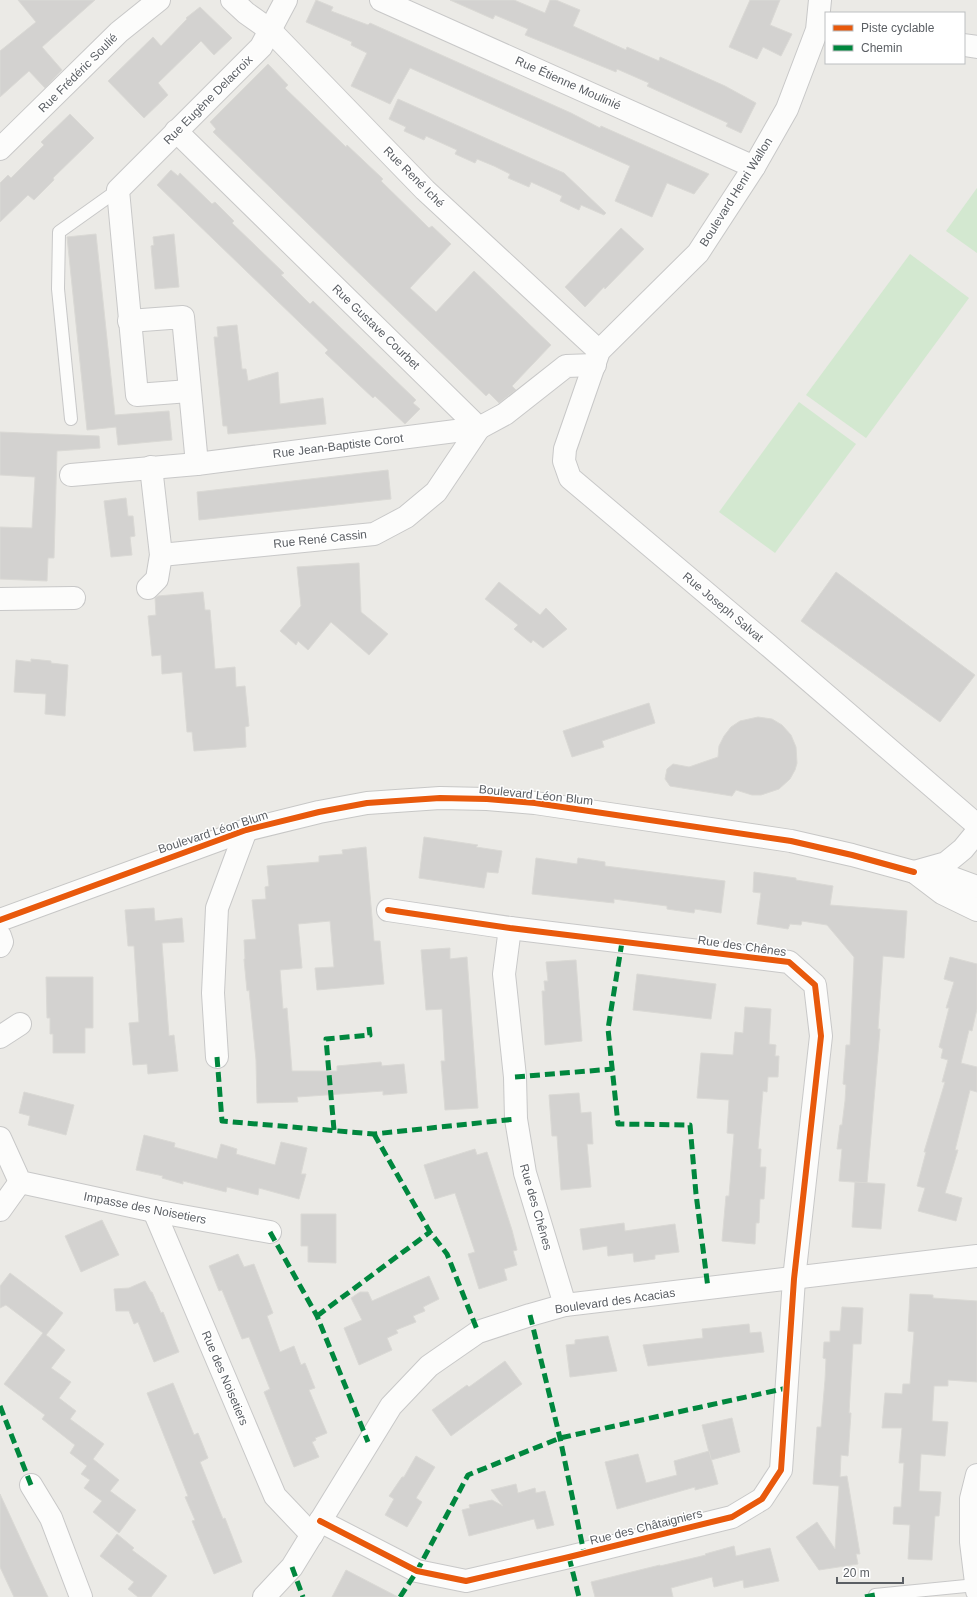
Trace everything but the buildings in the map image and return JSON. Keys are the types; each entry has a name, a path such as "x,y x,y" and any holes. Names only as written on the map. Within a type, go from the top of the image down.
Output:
{"street":[{"name":"Rue Frédéric Soulié","path":"0,149 119,32 159,0"},
{"name":"Rue René Iché","path":"232,0 246,13 270,30 425,190 597,358"},
{"name":"Rue Eugène Delacroix","path":"118,190 261,47 286,0"},
{"name":"Rue Étienne Moulinié","path":"381,0 754,167"},
{"name":"Boulevard Henri Wallon","path":"597,358 698,253 754,167 787,110 821,31 820,0"},
{"path":"965,45 977,46"},
{"name":"Rue Gustave Courbet","path":"176,131 479,428"},
{"path":"118,190 136,395 189,391"},
{"path":"129,321 183,317 197,464"},
{"path":"479,428 504,414 566,366 597,358"},
{"name":"Rue Joseph Salvat","path":"597,358 565,449 564,461 570,478 768,645 977,825"},
{"name":"Rue Jean-Baptiste Corot","path":"71,475 197,464 479,428"},
{"name":"Rue René Cassin","path":"161,555 374,534 406,517 436,492 479,428"},
{"path":"148,588 157,579 161,555 151,467"},
{"path":"0,599 74,598"},
{"name":"Boulevard Léon Blum","path":"0,920 246,830 319,812 367,803 440,798 487,799 535,803 791,840 852,854 914,872 950,877 977,887"},
{"path":"217,1057 213,993 217,908 246,830"},
{"path":"914,872 946,863 963,849 977,832"},
{"name":"Boulevard Léon Blum","path":"914,872 942,893 977,910"},
{"path":"388,910 510,928"},
{"name":"Rue des Chênes","path":"565,1305 525,1173 516,1118 515,1077 504,974 510,928 789,962 815,985 821,1036 794,1279"},
{"path":"0,936 2,942 0,946"},
{"path":"0,1037 20,1024"},
{"path":"0,1138 20,1182 0,1210"},
{"name":"Impasse des Noisetiers","path":"20,1182 154,1211 270,1232"},
{"name":"Rue des Noisetiers","path":"154,1211 275,1496 316,1528"},
{"name":"Boulevard des Acacias","path":"264,1597 292,1567 391,1406 429,1366 478,1332 565,1305 794,1279 977,1256"},
{"name":"Rue des Châtaigniers","path":"316,1528 416,1571 466,1581 732,1516 762,1499 781,1470 794,1279"},
{"path":"977,1475 971,1499 972,1542 977,1587"},
{"path":"31,1485 51,1518 81,1597"}],"lane":[{"path":"71,419 58,289 59,232 118,190"},
{"path":"875,1595 977,1587"}],"green space":[{"path":"977,188 977,253 946,231"},
{"path":"910,254 969,298 866,438 806,395"},
{"path":"799,402 856,444 775,553 719,512"}],"marked path":[{"path":"622,942 608,1029 618,1124 690,1125 696,1194 708,1288"},
{"path":"334,1130 326,1039 370,1035 369,1027"},
{"path":"217,1057 222,1121 374,1134 516,1119"},
{"path":"515,1077 613,1069"},
{"path":"374,1134 430,1232 447,1254 478,1332"},
{"path":"270,1232 317,1316 368,1442"},
{"path":"317,1316 430,1232"},
{"path":"530,1315 560,1438 584,1553"},
{"path":"400,1597 417,1571 468,1475 560,1438 787,1388"},
{"path":"0,1406 31,1485"},
{"path":"569,1557 579,1597"},
{"path":"292,1567 303,1597"},
{"path":"865,1597 875,1595"}],"cycle path":[{"path":"0,920 246,830 319,812 367,803 440,798 487,799 535,803 791,841 852,855 914,872"},
{"path":"320,1521 417,1571 466,1581 732,1517 762,1499 781,1470 794,1279 821,1036 815,985 789,962 510,928 388,910"}]}
